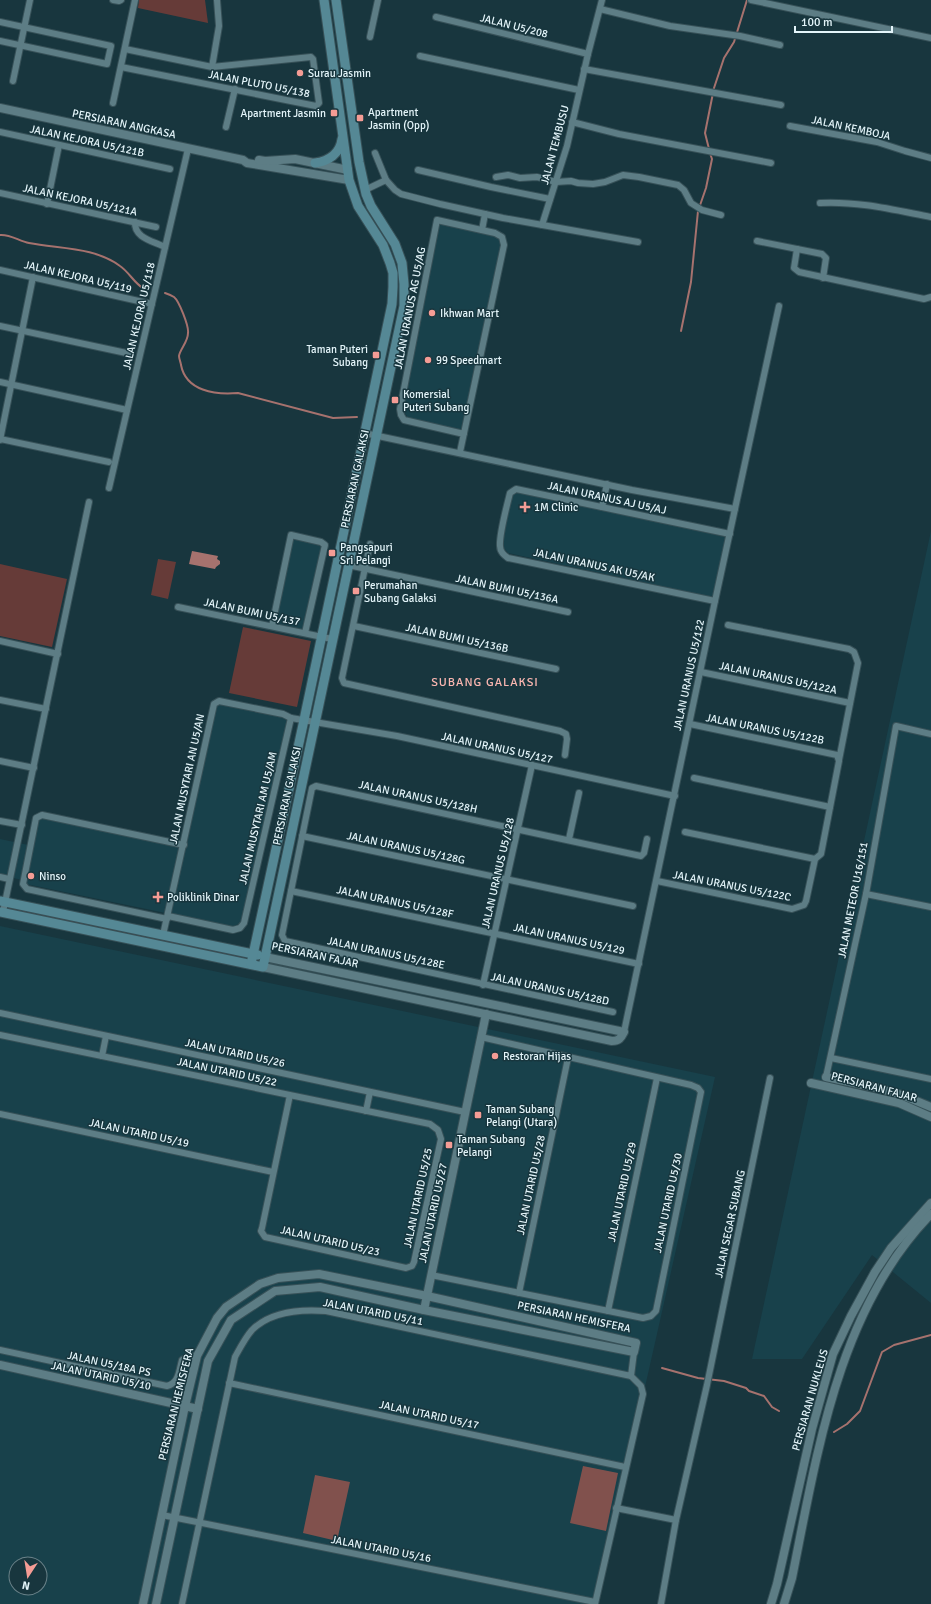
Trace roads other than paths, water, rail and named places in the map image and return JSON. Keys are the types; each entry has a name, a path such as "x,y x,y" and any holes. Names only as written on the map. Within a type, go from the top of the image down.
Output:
{"main road":[{"name":"PERSIARAN GALAKSI","path":"251,964 392,304 394,287 393,273 383,245 358,206 350,175 342,136 324,0"},
{"name":"PERSIARAN GALAKSI","path":"263,967 404,306 402,263 395,244 371,206 365,190 355,137 336,0"},
{"path":"315,163 322,162 334,155 341,143 342,136"},
{"path":"355,137 352,142 354,167 350,175 362,198 371,206"},
{"name":"PERSIARAN FAJAR","path":"2,902 265,957"},
{"name":"PERSIARAN FAJAR","path":"1,912 263,967"}],"street":[{"path":"13,81 30,0"},
{"path":"113,0 121,0"},
{"path":"113,103 135,0"},
{"name":"JALAN PLUTO U5/138","path":"212,67 219,26 217,0"},
{"path":"370,37 378,0"},
{"name":"JALAN TEMBUSU","path":"542,226 556,182 572,122 602,0"},
{"path":"753,1 931,38"},
{"path":"600,9 670,26 740,36 780,45"},
{"name":"JALAN U5/208","path":"436,17 588,54"},
{"path":"0,22 111,46 107,64 0,41"},
{"name":"JALAN PLUTO U5/138","path":"121,67 316,106 318,103 313,59 311,57 212,67 125,49"},
{"path":"420,56 579,90"},
{"path":"584,69 781,105"},
{"path":"226,127 235,89"},
{"name":"PERSIARAN ANGKASA","path":"0,108 243,160 247,163 350,175"},
{"path":"572,122 620,134 771,163"},
{"name":"JALAN KEMBOJA","path":"790,126 877,142 931,158"},
{"name":"JALAN KEJORA U5/121B","path":"0,132 170,169"},
{"path":"47,204 59,145"},
{"name":"JALAN KEJORA U5/118","path":"109,488 188,149"},
{"path":"374,152 386,180 401,194 542,226 638,242"},
{"name":"PERSIARAN ANGKASA","path":"243,160 247,158 265,161 288,159 315,163 350,175"},
{"path":"418,170 550,199"},
{"path":"496,178 508,176 520,178 536,177 556,182 571,181 593,184 605,182 623,175 639,177 678,185 684,190 691,203 695,206 702,210 721,215"},
{"path":"365,190 386,180"},
{"name":"JALAN KEJORA U5/121A","path":"0,193 156,227"},
{"path":"820,203 849,202 931,216"},
{"path":"460,452 504,245 502,237 495,232 482,230 485,214"},
{"name":"JALAN URANUS AG U5/AG","path":"464,434 404,420 400,409 437,220 482,230"},
{"path":"135,222 135,228 139,234 165,247"},
{"path":"757,241 797,250 817,252 825,256 826,264 822,278"},
{"path":"797,250 794,268 796,271 822,278 924,299 931,297"},
{"name":"JALAN KEJORA U5/119","path":"0,270 152,304"},
{"path":"33,277 0,439 108,462"},
{"name":"JALAN URANUS U5/122","path":"624,1032 657,882 715,600 779,306"},
{"path":"0,326 131,354"},
{"path":"0,382 127,410"},
{"path":"364,432 607,484 735,509"},
{"path":"602,507 607,484"},
{"name":"JALAN URANUS AJ U5/AJ","path":"504,521 510,493 516,488 730,534"},
{"path":"1,912 2,902 22,825 89,502"},
{"name":"JALAN URANUS AK U5/AK","path":"504,521 499,545 504,555 508,558 715,600"},
{"path":"272,626 291,535 321,542 324,545 305,633"},
{"path":"370,544 342,678 344,683 560,731 566,734 567,739 565,755"},
{"name":"JALAN BUMI U5/136A","path":"348,565 568,612"},
{"name":"JALAN BUMI U5/137","path":"178,607 332,639"},
{"name":"JALAN URANUS U5/122A","path":"728,625 849,649 854,652 858,663 838,758 821,854 815,859 804,905"},
{"name":"JALAN BUMI U5/136B","path":"354,626 556,669"},
{"path":"0,641 58,654"},
{"name":"JALAN URANUS U5/122A","path":"701,672 850,703"},
{"path":"0,700 46,709"},
{"name":"JALAN MUSYTARI AN U5/AN","path":"163,935 214,704 219,702 283,714 291,718"},
{"path":"291,718 304,720"},
{"name":"JALAN MUSYTARI AM U5/AM","path":"168,917 233,930 240,928 244,923 291,718"},
{"name":"JALAN URANUS U5/127","path":"304,720 397,736 675,796"},
{"name":"JALAN URANUS U5/122B","path":"690,724 832,753 838,758"},
{"name":"JALAN METEOR U16/151","path":"826,1077 866,894 896,726 931,734"},
{"path":"0,761 34,768"},
{"name":"JALAN URANUS U5/128","path":"483,985 532,765"},
{"path":"694,778 830,807"},
{"name":"JALAN URANUS U5/128H","path":"302,836 313,786 316,786 518,828 641,856 644,854 647,839"},
{"path":"569,840 580,793"},
{"path":"168,917 27,889 23,884 36,818 42,815 184,845"},
{"path":"0,821 22,825"},
{"path":"685,832 815,859"},
{"path":"291,891 302,836"},
{"name":"JALAN URANUS U5/128G","path":"302,836 633,906"},
{"path":"0,877 9,879"},
{"name":"JALAN URANUS U5/122C","path":"657,882 792,909 804,905"},
{"name":"JALAN URANUS U5/128F","path":"291,891 494,934"},
{"name":"JALAN URANUS U5/128E","path":"291,891 282,936 284,941 483,985"},
{"path":"866,894 931,907"},
{"name":"JALAN URANUS U5/129","path":"494,934 639,964"},
{"name":"PERSIARAN FAJAR","path":"263,967 612,1041 618,1041 622,1038 624,1032 265,957"},
{"name":"JALAN URANUS U5/128D","path":"483,985 613,1012"},
{"path":"415,988 476,1005 486,1014 488,1011 493,1010 558,1018"},
{"name":"JALAN UTARID U5/26","path":"0,1013 465,1112"},
{"name":"JALAN UTARID U5/27","path":"424,1310 486,1014"},
{"name":"JALAN UTARID U5/22","path":"0,1034 430,1124 438,1130 441,1139"},
{"path":"102,1056 106,1036"},
{"path":"481,1037 657,1078"},
{"name":"JALAN UTARID U5/28","path":"519,1293 568,1058"},
{"path":"831,1058 931,1079"},
{"name":"PERSIARAN FAJAR","path":"826,1077 890,1091 931,1107"},
{"name":"JALAN UTARID U5/30","path":"656,1312 701,1098 701,1092 698,1088 657,1078"},
{"name":"JALAN UTARID U5/29","path":"608,1311 657,1078"},
{"name":"JALAN SEGAR SUBANG","path":"661,1604 676,1520 707,1385 770,1078"},
{"name":"PERSIARAN FAJAR","path":"811,1083 898,1103 931,1117"},
{"path":"366,1111 370,1092"},
{"name":"JALAN UTARID U5/23","path":"290,1095 261,1231 265,1237 406,1268 412,1266 414,1262"},
{"name":"JALAN UTARID U5/19","path":"0,1114 273,1172"},
{"name":"JALAN UTARID U5/25","path":"414,1262 441,1139"},
{"name":"PERSIARAN NUKLEUS","path":"771,1604 778,1584 812,1429 833,1354 851,1316 875,1272 891,1248 931,1202"},
{"name":"PERSIARAN NUKLEUS","path":"784,1604 792,1578 830,1404 842,1366 855,1332 888,1267 912,1233 931,1214"},
{"name":"PERSIARAN HEMISFERA","path":"143,1604 184,1406 196,1356 217,1318 226,1307 260,1284 278,1278 319,1274 426,1296 634,1342 636,1344 634,1352 424,1310 320,1287 275,1291 231,1320 208,1361 156,1604"},
{"name":"JALAN UTARID U5/27","path":"431,1275 643,1318 651,1316 656,1312"},
{"name":"JALAN UTARID U5/11","path":"182,1604 229,1383 236,1357 244,1341 253,1330 275,1316 300,1310 326,1311 631,1376"},
{"name":"JALAN U5/18A PS","path":"0,1350 167,1386 176,1382 182,1360 188,1356 196,1356"},
{"path":"595,1603 642,1394 641,1386 631,1376 634,1352"},
{"name":"JALAN UTARID U5/10","path":"0,1365 198,1409"},
{"name":"JALAN UTARID U5/17","path":"229,1383 625,1468"},
{"path":"616,1508 676,1520"},
{"name":"JALAN UTARID U5/16","path":"162,1515 595,1603"}],"waterway":[{"path":"709,149 705,133 714,88 724,58 734,42 747,0"},
{"path":"681,331 691,282 698,211 706,188 712,159 710,153"},
{"path":"0,235 29,243 99,255 120,266 137,284 144,289"},
{"path":"165,293 176,299 185,320 188,336 179,357 184,374 195,386 211,392 238,393 333,418 357,417"},
{"path":"834,1432 847,1424 860,1411 882,1352 894,1345 931,1335"},
{"path":"662,1368 698,1378 724,1381 746,1388 749,1391 764,1396 772,1407 779,1411"}],"place":[{"name":"Surau Jasmin","path":"300,73"},
{"name":"Apartment Jasmin","path":"334,113"},
{"name":"Apartment Jasmin (Opp)","path":"360,118"},
{"name":"Ikhwan Mart","path":"432,313"},
{"name":"Taman Puteri Subang","path":"376,355"},
{"name":"99 Speedmart","path":"428,360"},
{"name":"Komersial Puteri Subang","path":"395,400"},
{"name":"1M Clinic","path":"525,507"},
{"name":"Pangsapuri Sri Pelangi","path":"332,553"},
{"name":"Perumahan Subang Galaksi","path":"356,591"},
{"name":"Ninso","path":"31,876"},
{"name":"Poliklinik Dinar","path":"158,897"},
{"name":"Restoran Hijas","path":"495,1056"},
{"name":"Taman Subang Pelangi (Utara)","path":"478,1115"},
{"name":"Taman Subang Pelangi","path":"449,1145"}],"district":[{"name":"SUBANG GALAKSI","path":"485,682"}]}
